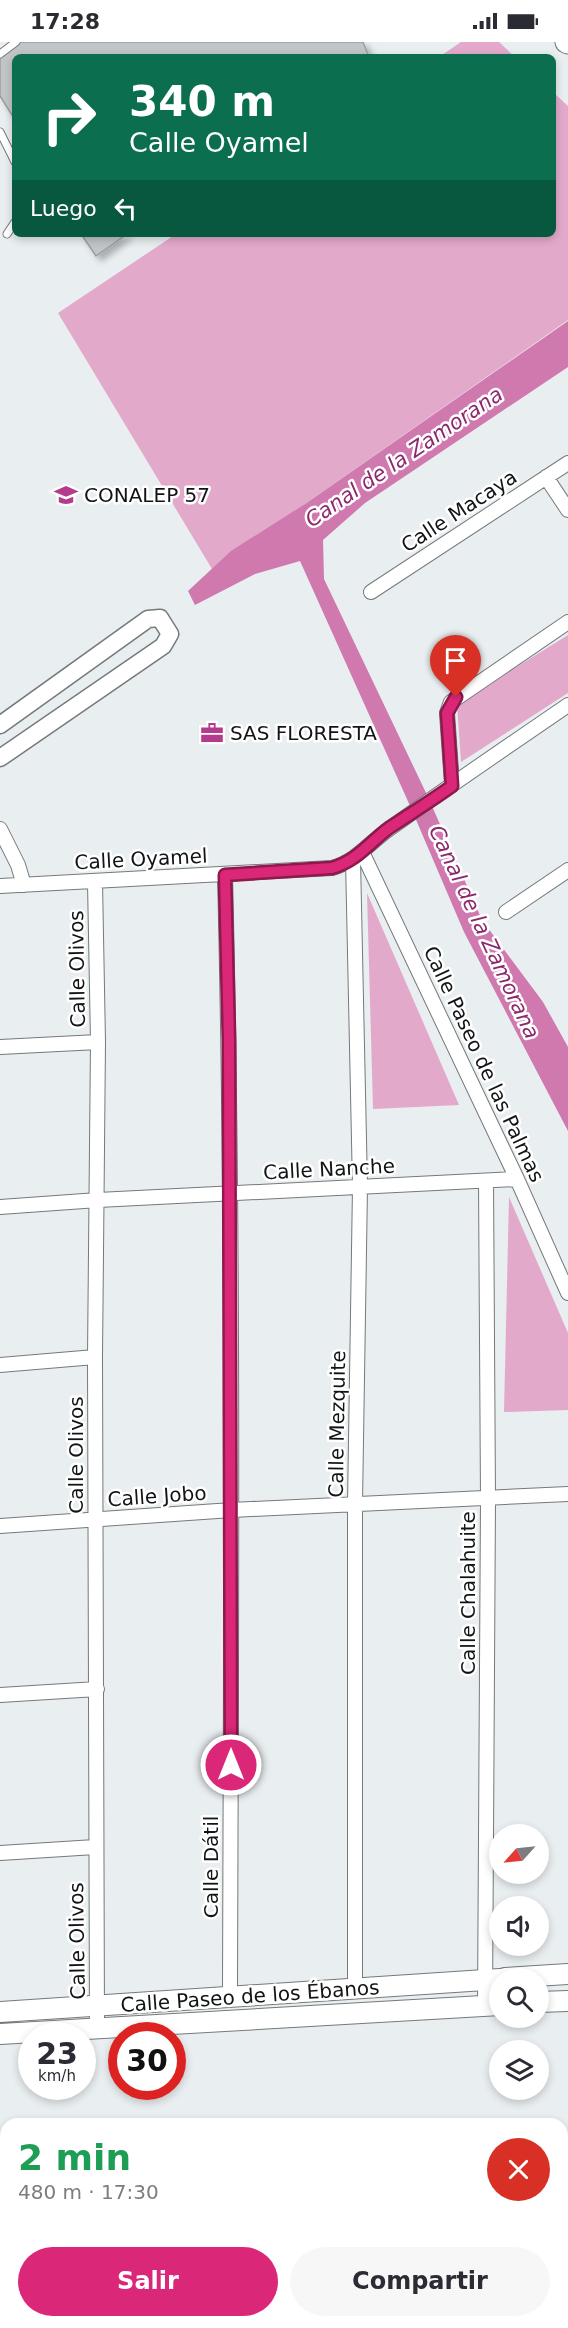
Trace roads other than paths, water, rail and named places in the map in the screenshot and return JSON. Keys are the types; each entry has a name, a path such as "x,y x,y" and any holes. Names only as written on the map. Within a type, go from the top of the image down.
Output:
{"main road":[{"name":"Calle Paseo de los Ébanos","path":"549,1975 568,1974"},
{"name":"Calle Paseo de los Ébanos","path":"0,2012 489,1979"},
{"path":"549,2002 568,2001"},
{"name":"Calle Paseo de los Ébanos","path":"0,2034 489,2005"}],"street":[{"name":"Calle Macaya","path":"371,592 568,463"},
{"path":"546,477 568,510"},
{"path":"0,725 148,619 160,618 170,634 163,646 0,758"},
{"path":"452,786 447,713 451,702 568,622"},
{"name":"Calle Oyamel","path":"0,886 332,868 358,856 381,835 568,705"},
{"path":"0,829 18,865 24,885"},
{"name":"Calle Paseo de las Palmas","path":"358,856 517,1179 568,1293"},
{"name":"Calle Mezquite","path":"355,1989 355,1504 360,1187 358,856"},
{"path":"506,912 568,870"},
{"name":"Calle Dátil","path":"225,875 232,1510 230,1996"},
{"name":"Calle Olivos","path":"95,882 98,1042 95,1358 97,2028"},
{"path":"0,1047 98,1042"},
{"name":"Calle Nanche","path":"0,1207 517,1179"},
{"name":"Calle Chalahuite","path":"486,1180 488,1499 496,1968"},
{"path":"0,1365 95,1358"},
{"name":"Calle Jobo","path":"0,1526 232,1510 568,1494"},
{"path":"0,1695 97,1689"},
{"path":"0,1853 95,1847"}],"lane":[{"path":"0,54 16,42"},
{"path":"0,132 12,156"},
{"path":"8,234 12,227"}],"water":[{"name":"Canal de la Zamorana","path":"568,321 568,367 365,503 323,540 324,579 428,797 482,920 543,1002 568,1047 568,1131 464,932 300,561 255,574 195,605 188,591 231,551 305,504"}],"place":[{"name":"CONALEP 57","path":"66,495"},
{"name":"SAS FLORESTA","path":"212,733"}]}
